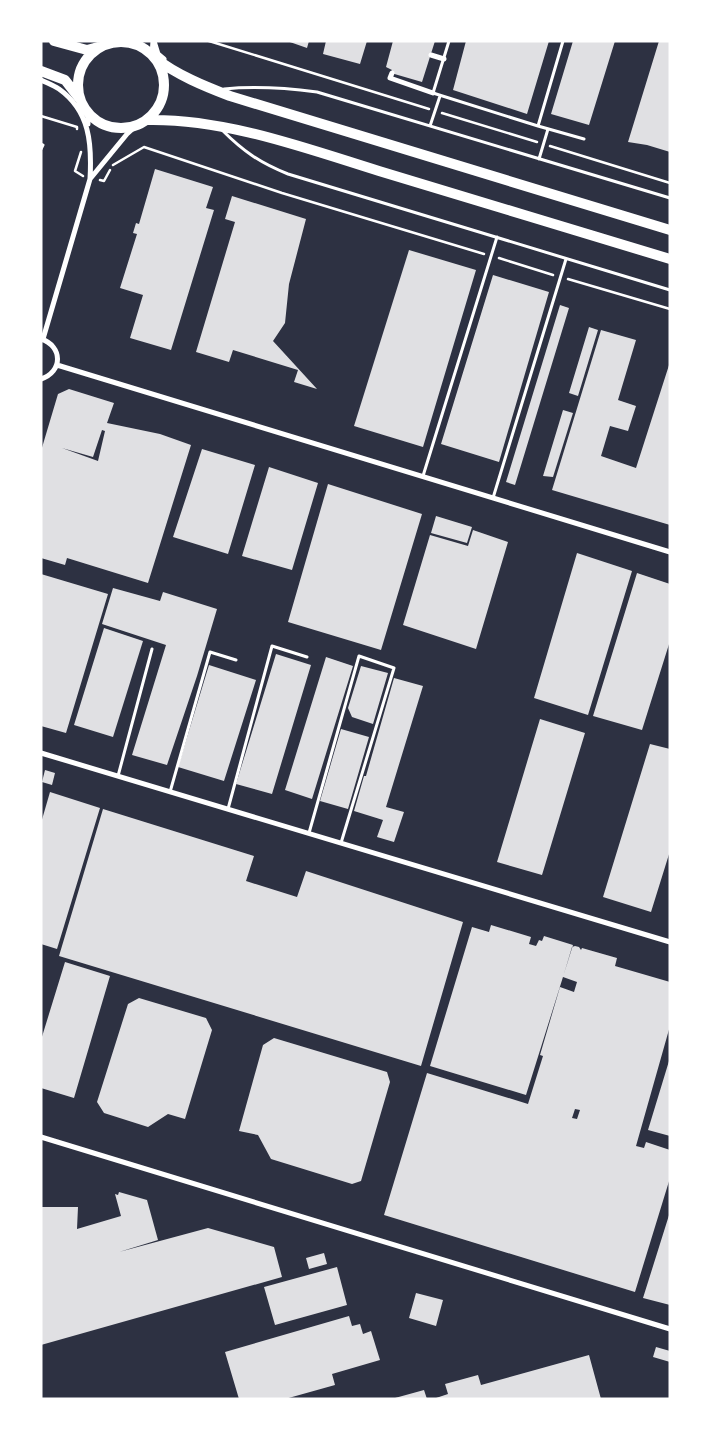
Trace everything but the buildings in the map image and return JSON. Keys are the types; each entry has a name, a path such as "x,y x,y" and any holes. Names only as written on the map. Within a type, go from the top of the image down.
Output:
{"main road":[{"path":"54,41 87,50 108,43 132,43 143,48 166,67 215,90 670,230"},
{"path":"81,101 78,89 80,72 87,58 108,43"},
{"path":"142,122 158,107 164,90 163,73 153,56"},
{"path":"41,71 65,80 88,113 98,122 111,127 125,128 142,122 182,120 218,126 303,148 670,259"}],"street":[{"path":"153,56 154,41"},
{"path":"154,41 158,54 182,74"},
{"path":"431,55 444,59"},
{"path":"392,73 390,78 433,93"},
{"path":"41,80 58,89 73,102 81,113 87,127"},
{"path":"41,379 47,378 52,374 57,365 55,348 42,339 90,179 91,157 87,127 88,113"},
{"path":"90,179 127,134 142,122"},
{"path":"57,365 670,552"},
{"path":"41,752 670,942"},
{"path":"41,1137 670,1329"}],"lane":[{"path":"449,41 433,93 584,139"},
{"path":"538,126 562,41"},
{"path":"215,90 248,87 317,92 670,198"},
{"path":"430,126 440,96"},
{"path":"218,126 240,148 267,166 288,174 670,290"},
{"path":"539,159 548,129"},
{"path":"41,144 41,149"},
{"path":"423,476 497,238"},
{"path":"493,498 566,259"},
{"path":"228,809 272,646 307,658"},
{"path":"118,776 152,649"},
{"path":"170,792 210,652 236,660"},
{"path":"308,833 359,656 394,668 341,844"}],"path":[{"path":"41,116 77,128 79,135"},
{"path":"81,148 75,171 90,179 104,181 112,166 144,147 282,192 670,309"}]}
